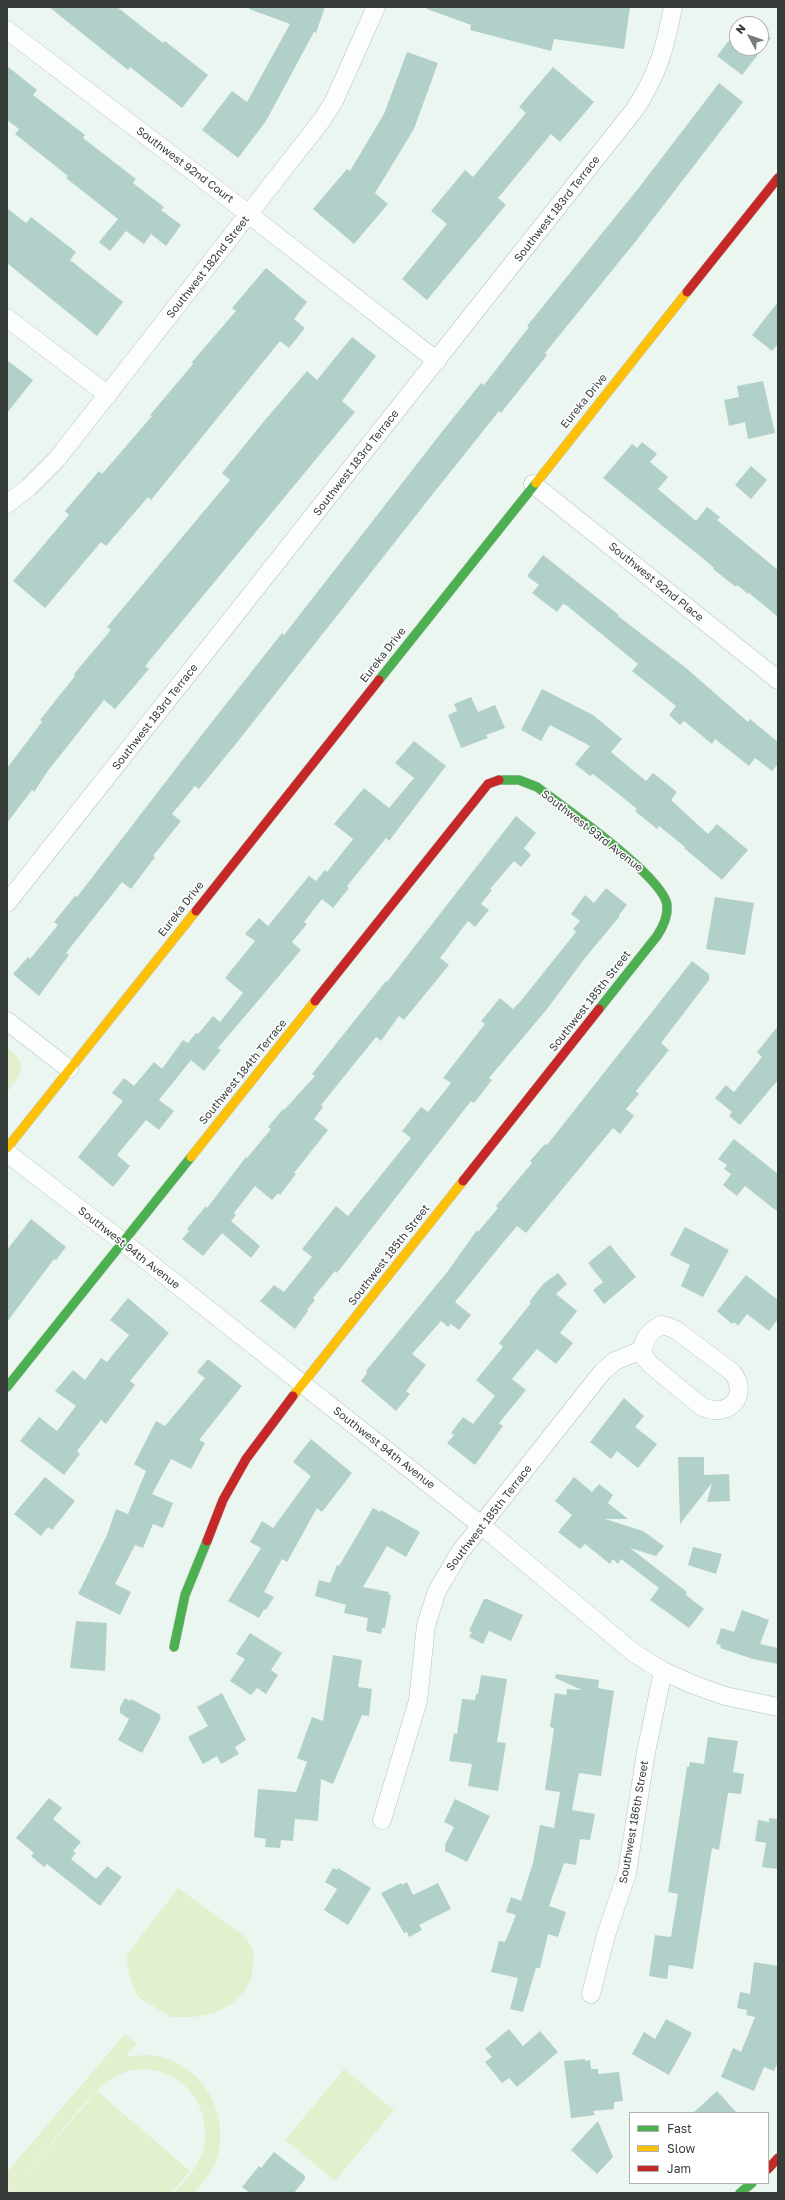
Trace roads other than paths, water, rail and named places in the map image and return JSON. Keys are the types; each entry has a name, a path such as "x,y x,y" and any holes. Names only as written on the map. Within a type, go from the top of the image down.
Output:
{"street":[{"name":"Southwest 182nd Street","path":"7,504 42,474 108,395 322,120 334,101 376,7"},
{"name":"Southwest 183rd Terrace","path":"7,903 437,362 635,109 655,76 668,34 673,7"},
{"name":"Southwest 92nd Court","path":"7,30 249,215 437,362"},
{"name":"Eureka Drive","path":"7,1148 533,484 778,178"},
{"path":"7,318 108,395"},
{"name":"Southwest 92nd Place","path":"533,484 778,680"},
{"name":"Southwest 93rd Avenue","path":"503,779 521,780 545,794 650,876 658,886 666,904"},
{"name":"Southwest 184th Terrace","path":"7,1387 472,802 488,784 503,779"},
{"name":"Southwest 185th Street","path":"174,1646 185,1595 223,1500 259,1440 657,936 664,925 666,904"},
{"path":"7,1021 69,1069"},
{"name":"Southwest 94th Avenue","path":"7,1153 123,1242 482,1526 634,1653 663,1671 725,1696 778,1707"},
{"path":"661,1326 669,1327 732,1372 737,1378 740,1389 737,1399 719,1412 710,1411 651,1365 644,1357 642,1350 644,1342 654,1329 661,1326"},
{"name":"Southwest 185th Terrace","path":"382,1820 418,1701 426,1625 430,1608 446,1573 460,1552 603,1371 615,1362 642,1350"},
{"name":"Southwest 186th Street","path":"591,1994 606,1935 627,1873 646,1752 663,1671"},
{"path":"769,2168 778,2158"},
{"path":"740,2193 751,2184"}]}
